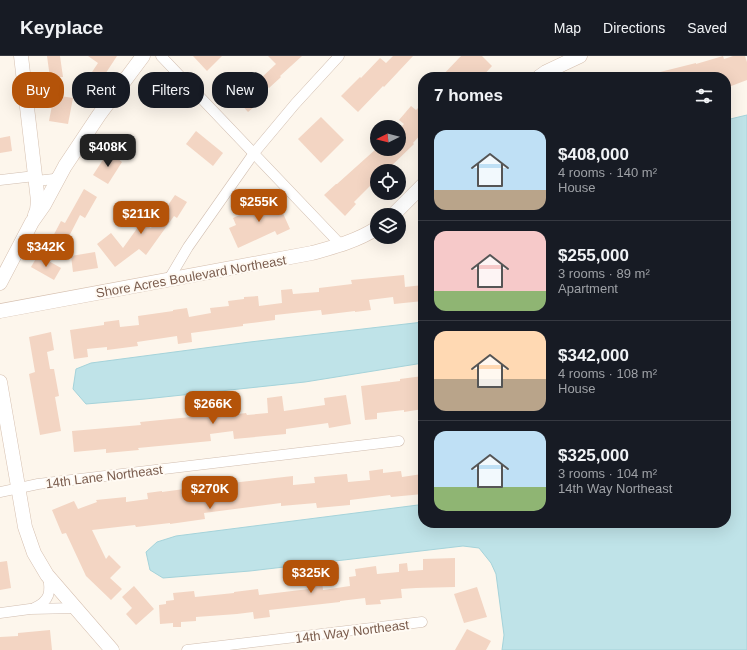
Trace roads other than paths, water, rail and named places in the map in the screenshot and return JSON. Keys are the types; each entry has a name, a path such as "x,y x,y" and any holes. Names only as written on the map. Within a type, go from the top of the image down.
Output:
{"street":[{"path":"0,283 32,222 38,206 21,56"},
{"path":"32,222 44,205 63,171 98,115 143,56"},
{"path":"161,56 342,245"},
{"path":"169,280 188,247 254,153 295,104 339,56"},
{"path":"546,72 580,56"},
{"path":"0,180 35,178 54,179 63,171"},
{"path":"400,208 418,190"},
{"name":"Shore Acres Boulevard Northeast","path":"0,311 312,254 342,245 370,232"},
{"path":"0,382 25,527 34,553 47,575 112,650"},
{"name":"14th Lane Northeast","path":"0,492 38,484 399,441"},
{"path":"30,609 40,605 48,596 50,590 47,575"},
{"path":"0,613 30,609 76,608"},
{"name":"14th Way Northeast","path":"187,650 422,622"}],"water":[{"path":"747,115 747,650 502,650 504,635 496,574 491,563 479,548 463,546 250,571 163,578 150,570 146,552 157,542 176,536 418,505 418,528 731,528 731,119"},
{"path":"418,323 418,364 305,382 86,404 73,389 76,369 91,363 250,342"}]}
